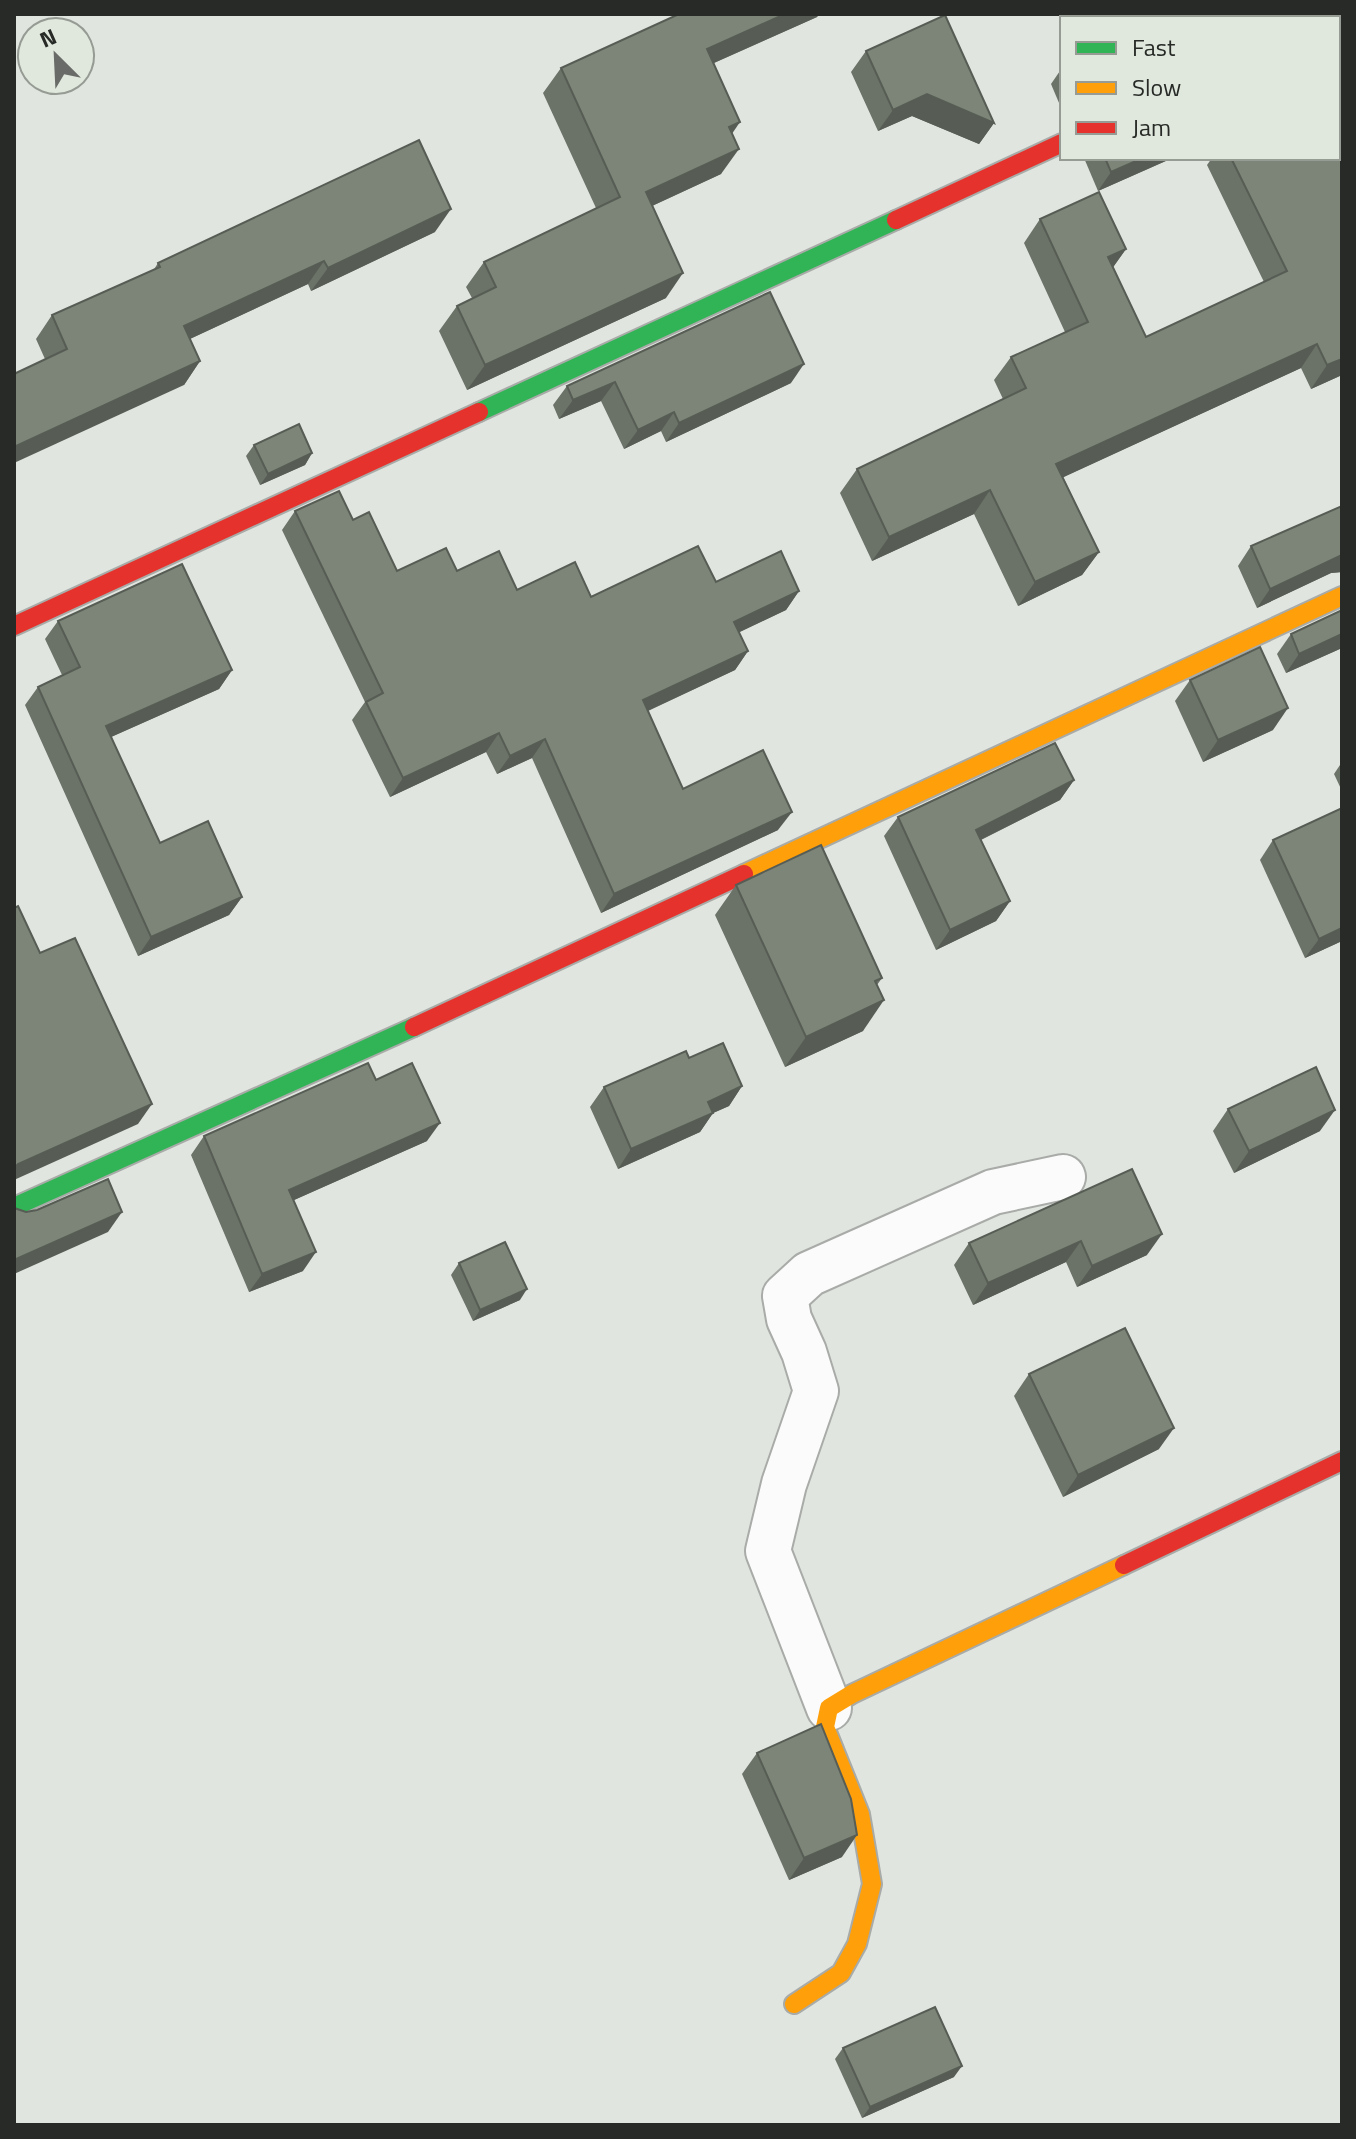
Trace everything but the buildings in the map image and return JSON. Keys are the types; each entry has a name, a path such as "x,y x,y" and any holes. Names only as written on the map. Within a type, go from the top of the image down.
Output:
{"street":[{"path":"14,626 1060,144"},
{"path":"14,1207 380,1043 1342,596"},
{"path":"794,2004 841,1973 857,1944 872,1884 860,1814 825,1727 829,1708 768,1551 784,1484 816,1391 804,1352 789,1319 785,1296 809,1274 993,1192 1063,1177"},
{"path":"829,1708 852,1694 1342,1461"}],"traffic: fast":[{"path":"479,412 896,220"},
{"path":"14,1207 414,1027"}],"traffic: slow":[{"path":"744,874 1342,596"},
{"path":"794,2004 841,1973 857,1944 872,1884 860,1814 825,1727 829,1708 852,1694 1124,1565"}],"traffic: jam":[{"path":"896,220 1060,144"},
{"path":"14,626 479,412"},
{"path":"414,1027 744,874"},
{"path":"1124,1565 1342,1461"}]}
